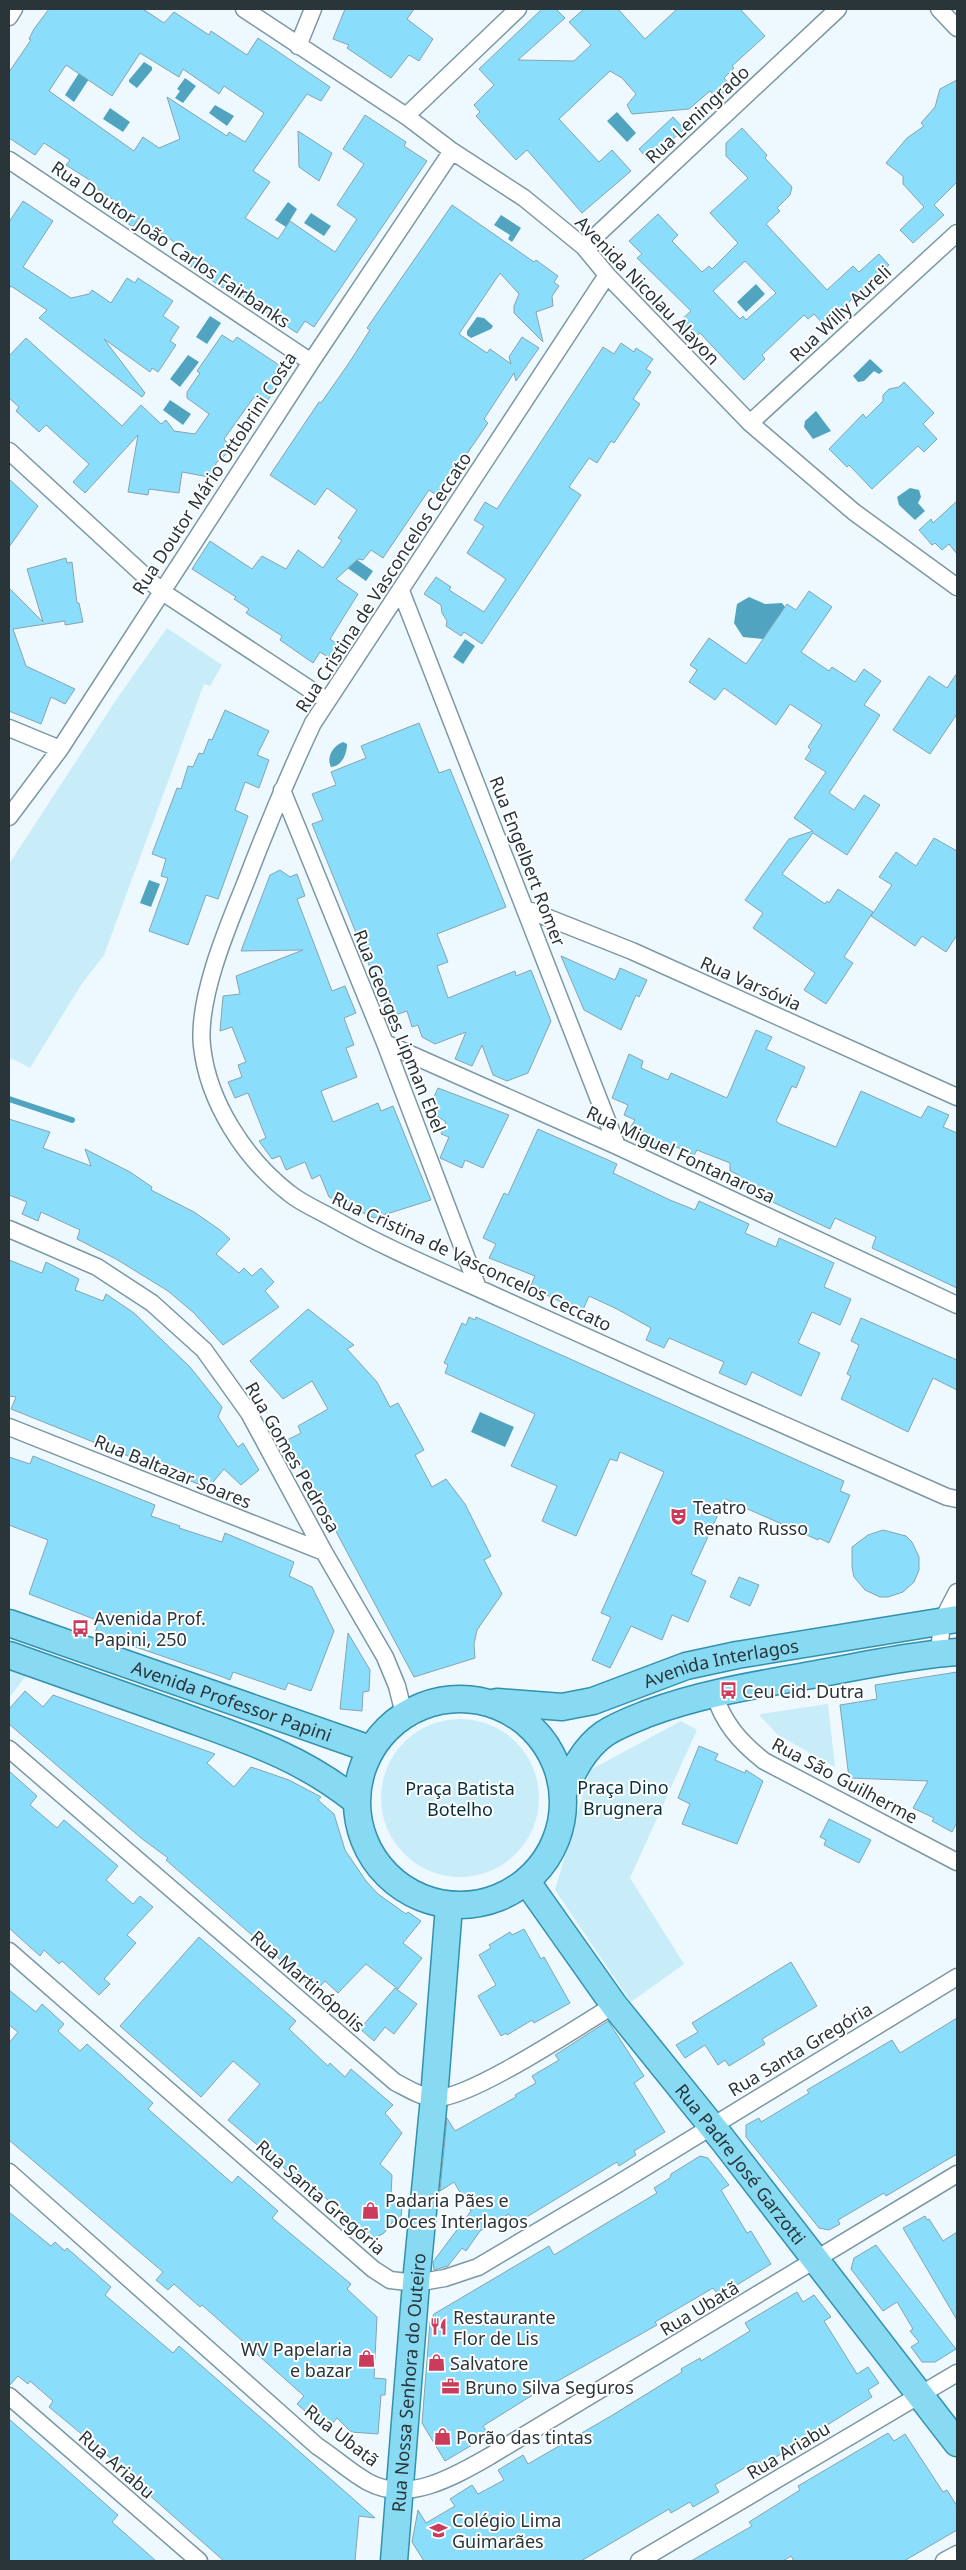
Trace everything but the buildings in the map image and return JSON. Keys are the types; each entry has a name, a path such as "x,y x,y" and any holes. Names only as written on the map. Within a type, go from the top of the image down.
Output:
{"main road":[{"name":"Avenida Interlagos","path":"489,1702 562,1707 593,1701 686,1666 737,1654 950,1620"},
{"name":"Avenida Professor Papini","path":"9,1623 370,1749"},
{"name":"Avenida Interlagos","path":"563,1793 585,1754 604,1734 661,1709 714,1693 948,1652"},
{"name":"Avenida Professor Papini","path":"9,1655 247,1740 300,1762 328,1779 356,1802"},
{"path":"459,1698 489,1702 517,1715 540,1736 556,1763 563,1793 561,1826 548,1857 527,1882 490,1902 449,1906 412,1895 382,1871 363,1839 356,1802 358,1783 370,1749 385,1730 404,1714 431,1702 459,1698"},
{"name":"Rua Padre José Garzotti","path":"527,1882 614,2005 712,2126 957,2443"},
{"name":"Rua Nossa Senhora do Outeiro","path":"394,2561 449,1906"}],"street":[{"path":"9,17 14,9"},
{"name":"Avenida Nicolau Alayon","path":"244,9 406,116 452,151 524,198 584,248 750,423 854,512 957,587"},
{"path":"298,46 313,9"},
{"path":"406,116 518,9"},
{"name":"Rua Leningrado","path":"584,248 838,9"},
{"path":"939,9 957,28"},
{"name":"Rua Doutor Mário Ottobrini Costa","path":"9,817 60,749 311,362 452,151"},
{"name":"Rua Doutor João Carlos Fairbanks","path":"9,160 311,362"},
{"name":"Rua Willy Aureli","path":"750,423 957,232"},
{"name":"Rua Cristina de Vasconcelos Ceccato","path":"608,275 401,591 326,700 313,723 282,790 229,924 214,971 204,1014 202,1044 208,1077 229,1123 250,1155 290,1194 356,1232 952,1498 957,1512"},
{"path":"9,451 161,591 326,700"},
{"name":"Rua Engelbert Romer","path":"401,591 617,1146"},
{"path":"9,728 60,749"},
{"name":"Rua Georges Lipman Ebel","path":"282,790 385,1044 478,1288"},
{"name":"Rua Varsóvia","path":"526,909 632,951 957,1097"},
{"name":"Rua Miguel Fontanarosa","path":"385,1044 617,1146 957,1305"},
{"name":"Rua Gomes Pedrosa","path":"9,1230 97,1267 152,1303 204,1350 249,1413 324,1552 385,1657 397,1686 404,1714"},
{"name":"Rua Baltazar Soares","path":"9,1427 324,1552"},
{"path":"948,1652 950,1620 957,1592"},
{"name":"Rua São Guilherme","path":"714,1693 719,1710 729,1728 744,1745 764,1762 957,1862"},
{"name":"Rua Martinópolis","path":"9,1749 395,2082 415,2093 434,2098"},
{"name":"Rua Santa Gregória","path":"9,1951 373,2270 390,2280 416,2283 445,2278 478,2266 957,1977"},
{"path":"434,2098 468,2090 614,2005"},
{"name":"Rua Ubatã","path":"9,2172 317,2446 368,2482 400,2490 433,2484 451,2478 490,2456 815,2261 838,2244 957,2174"},
{"name":"Rua Ariabu","path":"640,2561 957,2373"},
{"name":"Rua Ariabu","path":"9,2396 199,2561"},
{"path":"944,2561 957,2554"}],"green space":[{"path":"167,628 222,665 210,686 204,684 104,955 81,985 30,1068 11,1058 9,1062 9,864 118,697"},
{"path":"9,1666 28,1673 9,1698"},
{"path":"828,1704 835,1767 778,1735 760,1716 761,1714"},
{"name":"Praça Batista Botelho","path":"468,1719 483,1722 497,1728 516,1742 526,1754 536,1775 539,1798 536,1821 526,1842 516,1854 504,1864 483,1874 468,1877 452,1877 437,1874 416,1864 394,1842 382,1813 381,1790 384,1775 394,1754 416,1732 445,1720"},
{"name":"Praça Dino Brugnera","path":"681,1721 697,1730 630,1878 684,1964 631,2002 555,1890 590,1770"}],"water":[{"path":"144,62 152,67 152,70 137,88 129,80"},
{"path":"79,73 89,79 74,102 65,95"},
{"path":"185,78 196,86 183,103 175,98 180,91 177,89"},
{"path":"215,105 234,116 227,126 209,113"},
{"path":"110,108 130,122 123,132 103,119"},
{"path":"617,112 636,133 627,142 607,121"},
{"path":"288,202 297,209 286,227 275,220"},
{"path":"311,213 331,226 324,236 304,223"},
{"path":"501,215 521,228 512,242 508,239 510,235 494,225"},
{"path":"756,284 765,294 746,312 737,302"},
{"path":"210,316 221,323 207,344 196,337"},
{"path":"477,317 484,318 493,326 491,329 471,338 467,335 467,331"},
{"path":"188,355 199,362 180,387 170,379"},
{"path":"870,359 883,371 879,374 874,371 864,381 858,382 853,376"},
{"path":"170,400 191,414 183,425 163,410"},
{"path":"816,411 831,431 813,439 804,427 805,421"},
{"path":"910,488 919,490 921,497 918,503 925,511 915,520 899,505 897,497"},
{"path":"353,557 373,571 366,581 346,567"},
{"path":"749,597 765,604 782,603 785,607 763,639 743,637 734,623 737,604"},
{"path":"465,639 475,646 463,664 453,657"},
{"path":"343,742 347,744 345,755 341,762 331,767 329,759 331,752"},
{"path":"149,880 160,884 151,907 140,903"},
{"path":"480,1412 514,1427 505,1447 471,1432"}],"waterway":[{"path":"9,1099 72,1120"}],"place":[{"name":"Teatro Renato Russo","path":"679,1517"},
{"name":"Avenida Prof. Papini, 250","path":"80,1628"},
{"name":"Ceu Cid. Dutra","path":"728,1691"},
{"name":"Padaria Pães e Doces Interlagos","path":"371,2210"},
{"name":"Restaurante Flor de Lis","path":"439,2327"},
{"name":"WV Papelaria e bazar","path":"366,2359"},
{"name":"Salvatore","path":"436,2363"},
{"name":"Bruno Silva Seguros","path":"451,2387"},
{"name":"Porão das tintas","path":"442,2437"},
{"name":"Colégio Lima Guimarães","path":"438,2530"}]}
